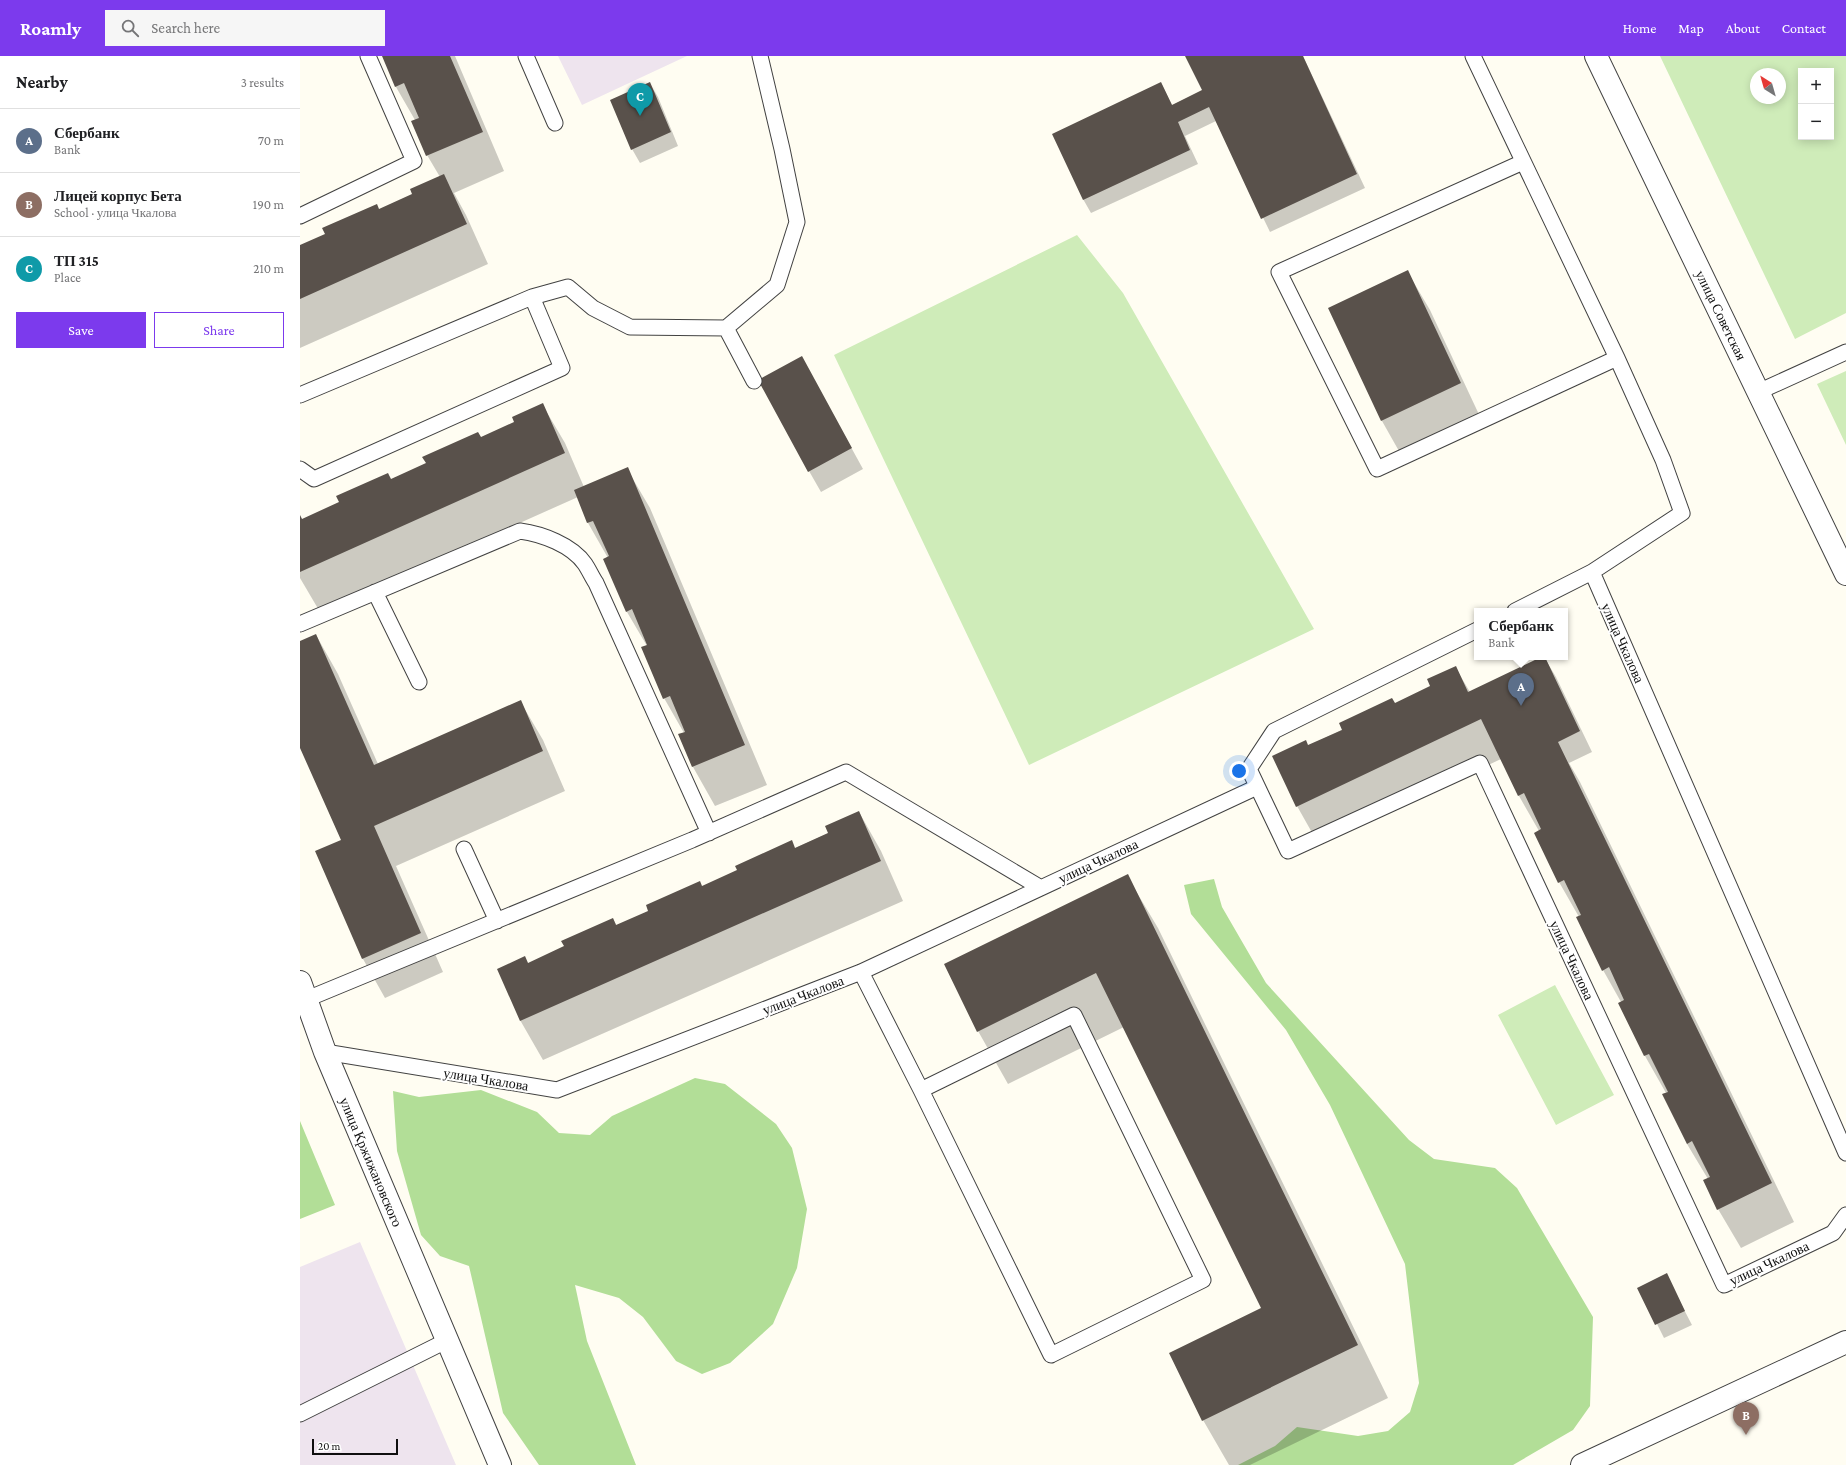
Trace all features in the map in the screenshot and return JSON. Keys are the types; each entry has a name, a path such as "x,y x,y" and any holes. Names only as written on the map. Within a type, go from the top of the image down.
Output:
{"street":[{"name":"улица Советская","path":"1596,56 1846,574"},
{"name":"улица Кржижановского","path":"304,991 325,1052 500,1465"},
{"path":"1582,1465 1846,1342"}],"lane":[{"path":"300,216 414,162 368,56"},
{"path":"526,56 555,123"},
{"path":"300,395 532,297 568,287 593,308 630,327 726,328 777,285 797,222 782,148 760,56"},
{"path":"1473,56 1617,358 1663,460 1682,514 1592,572 1521,608"},
{"path":"1523,162 1279,272 1377,469 1617,358"},
{"path":"300,469 314,479 562,368 532,297"},
{"path":"726,328 754,381"},
{"path":"1758,392 1846,352"},
{"path":"300,624 520,531 537,533 562,544 584,563 596,583 709,833"},
{"name":"улица Чкалова","path":"1592,572 1846,1153"},
{"path":"375,592 419,682"},
{"name":"улица Чкалова","path":"1474,631 1274,731 1249,770 1288,851 1480,763 1724,1285 1833,1233 1846,1215"},
{"path":"304,991 497,921 709,833 846,772 1041,888"},
{"name":"улица Чкалова","path":"325,1052 557,1090 861,972 1257,787"},
{"path":"464,849 497,921"},
{"path":"861,972 921,1090 1051,1355 1203,1280 1074,1015 921,1090"},
{"path":"300,1414 446,1340"}],"shaded area":[{"path":"558,56 687,56 582,105"},
{"path":"360,1242 456,1465 300,1465 300,1267"}],"green space":[{"path":"1660,56 1846,56 1846,313 1795,339"},
{"path":"1077,235 1123,293 1314,629 1029,765 834,355"},
{"path":"1846,371 1846,445 1817,384"},
{"path":"1214,879 1222,907 1266,983 1409,1140 1434,1159 1495,1168 1517,1188 1593,1317 1590,1406 1573,1430 1513,1465 1238,1465 1275,1446 1297,1427 1358,1436 1388,1431 1410,1412 1419,1383 1405,1264 1330,1105 1286,1030 1191,914 1184,885"},
{"path":"1555,985 1614,1095 1556,1125 1498,1015"},
{"path":"695,1078 725,1084 776,1124 792,1148 807,1209 797,1268 773,1324 730,1363 702,1374 676,1361 643,1317 619,1298 575,1285 587,1341 636,1465 539,1465 503,1413 469,1266 440,1256 421,1235 397,1151 393,1091 419,1097 481,1090 537,1112 559,1133 590,1135 612,1116"},
{"path":"300,1121 335,1205 300,1219"}],"building":[{"path":"382,56 450,56 483,132 426,156 411,121 419,118 404,83 395,87"},
{"path":"1185,56 1303,56 1357,174 1261,219 1209,107 1178,122 1190,150 1083,200 1052,134 1161,82 1172,105 1202,90"},
{"path":"650,82 671,132 631,150 610,100"},
{"path":"444,174 467,224 300,299 300,245 325,234 322,228 377,204 379,209 412,194 410,189"},
{"path":"1408,270 1461,383 1381,421 1328,308"},
{"path":"802,356 852,448 808,472 758,380"},
{"path":"543,403 565,453 300,572 300,515 302,519 339,502 336,496 388,473 391,479 426,463 422,457 478,432 481,437 514,422 512,417"},
{"path":"628,467 745,745 692,767 678,734 685,732 670,696 663,699 641,647 647,645 632,609 626,612 603,559 609,556 593,521 587,523 574,490"},
{"path":"316,634 374,765 521,700 543,751 374,826 421,933 362,959 315,851 341,840 300,748 300,641"},
{"path":"1535,660 1546,660 1580,731 1558,742 1772,1183 1717,1210 1703,1180 1710,1177 1692,1141 1687,1144 1662,1094 1668,1092 1649,1054 1644,1056 1618,1003 1624,1000 1609,967 1602,971 1576,917 1581,915 1564,880 1558,883 1534,833 1541,829 1524,793 1518,796 1481,719 1296,807 1272,756 1306,740 1308,745 1342,730 1339,723 1392,698 1395,703 1430,686 1427,679 1456,666 1468,692"},
{"path":"859,811 881,861 520,1021 497,969 525,956 528,963 564,946 561,941 613,918 616,925 648,911 646,905 700,881 702,886 737,870 735,866 792,840 795,848 828,833 825,826"},
{"path":"1128,874 1358,1345 1202,1421 1169,1353 1261,1308 1096,973 977,1032 944,964"},
{"path":"1667,1273 1685,1311 1655,1325 1637,1288"}],"place":[{"name":"ТП 315","path":"640,116"},
{"name":"Сбербанк","path":"1521,706"},
{"name":"Лицей корпус Бета","path":"1746,1435"}]}
